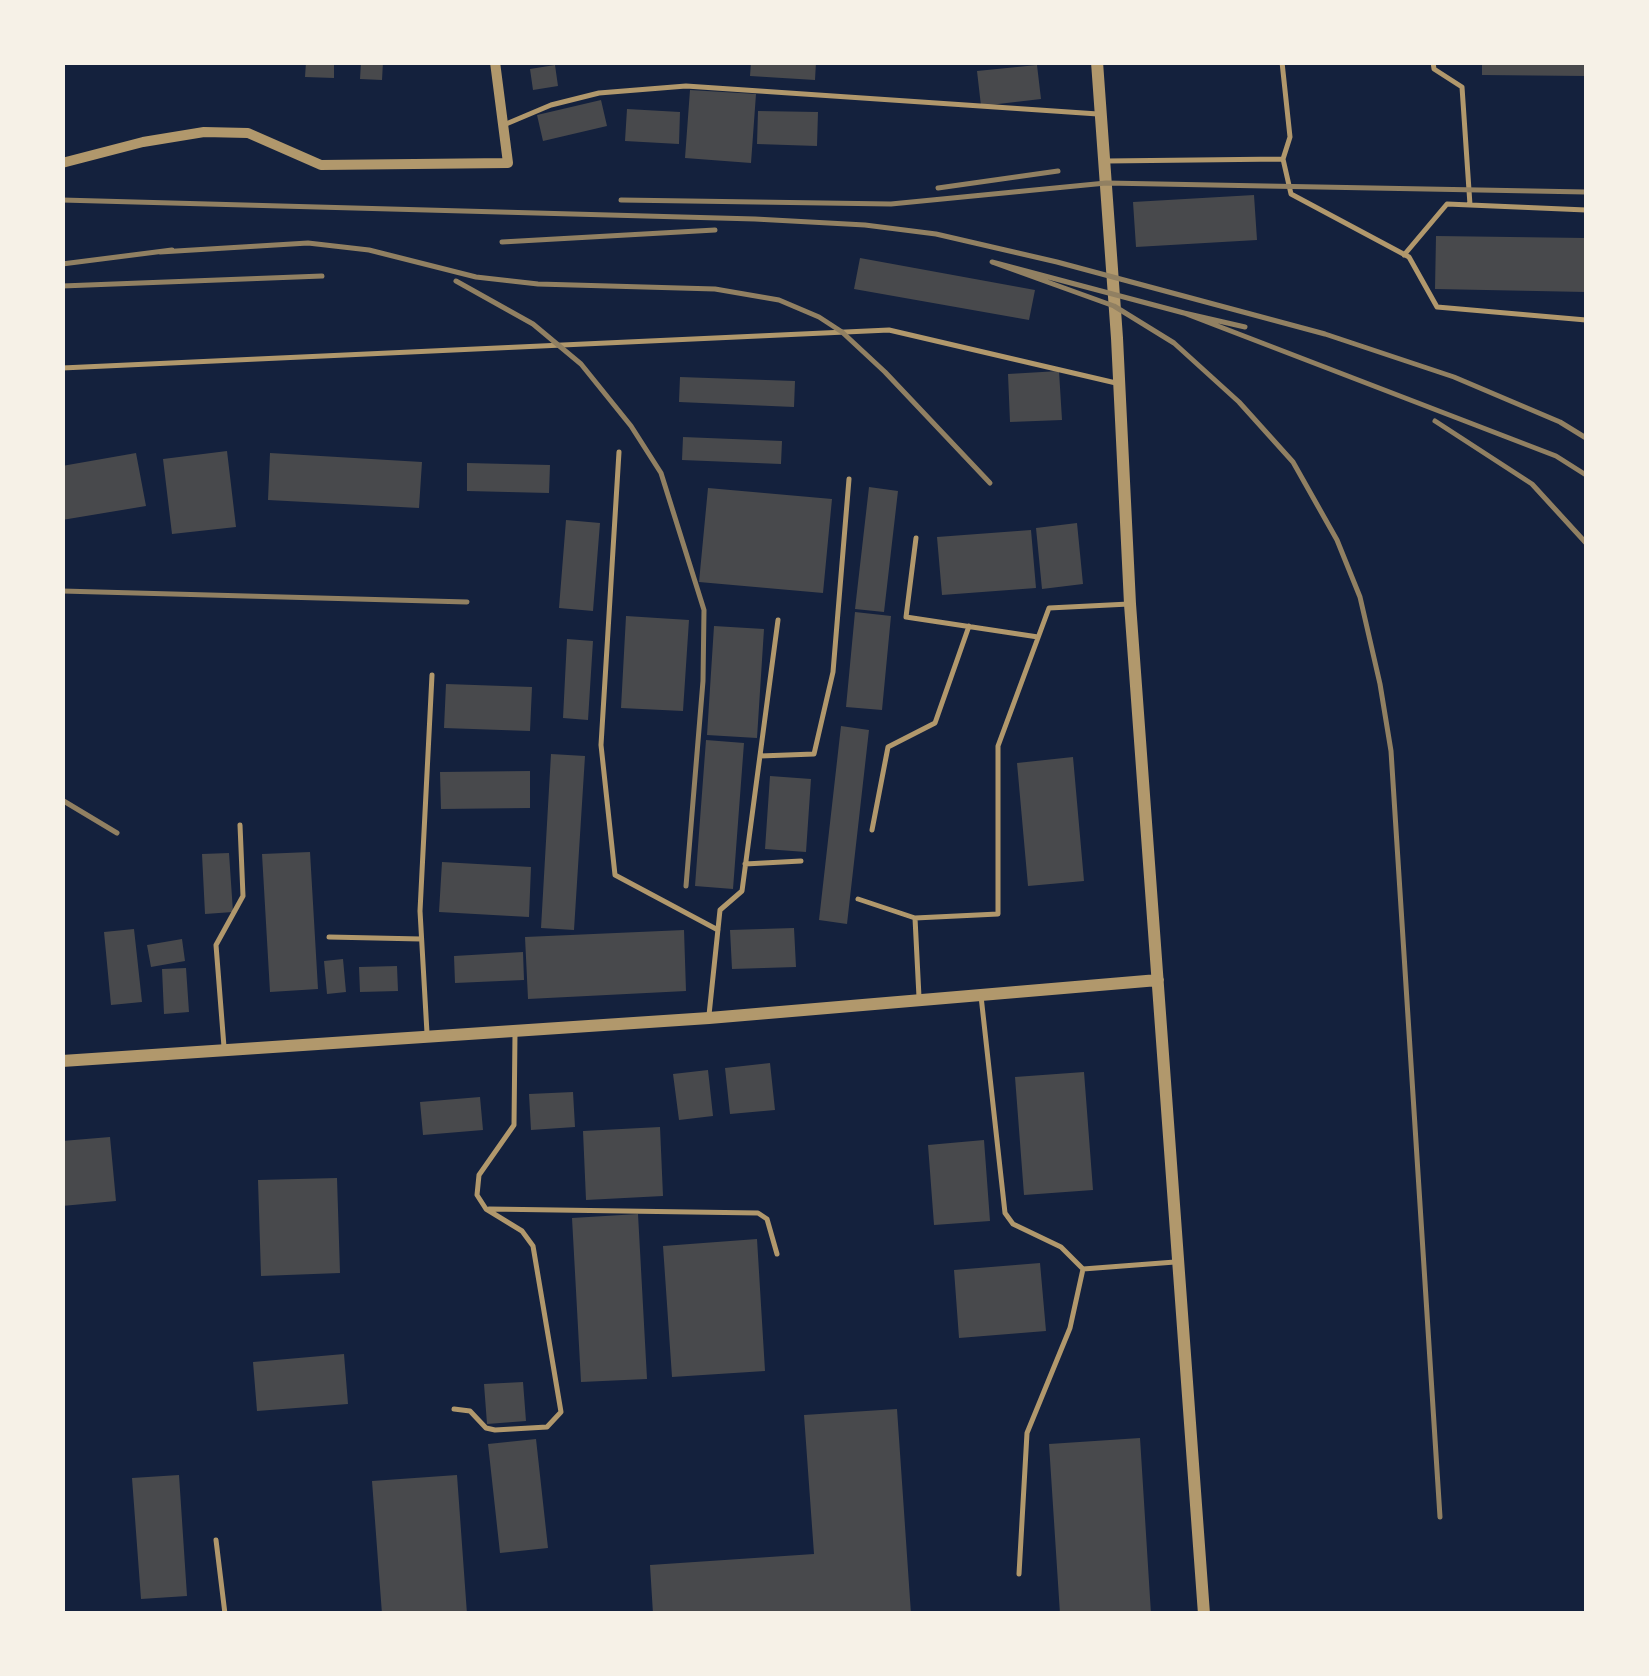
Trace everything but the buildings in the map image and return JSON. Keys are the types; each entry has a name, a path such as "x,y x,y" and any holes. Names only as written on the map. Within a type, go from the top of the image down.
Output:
{"street":[{"path":"62,163 143,142 204,132 248,133 320,165 508,163 495,62"},
{"path":"1097,62 1130,604 1204,1614"},
{"path":"62,1060 709,1018 1158,980"}],"lane":[{"path":"1282,62 1290,137 1283,158 1291,194 1404,255 1437,306 1586,320"},
{"path":"1433,62 1434,70 1462,87 1470,205"},
{"path":"504,125 552,105 600,94 686,86 1101,115"},
{"path":"1104,161 1283,158"},
{"path":"1404,255 1447,204 1586,210"},
{"path":"62,368 889,330 1119,384"},
{"path":"619,452 602,744 615,875 718,930"},
{"path":"760,756 814,754 833,672 849,478"},
{"path":"916,538 906,616 1038,638"},
{"path":"858,899 915,918 998,914 998,746 1050,608 1130,604"},
{"path":"709,1018 720,910 742,892 778,620"},
{"path":"872,830 888,747 936,723 969,626"},
{"path":"427,1036 421,939 432,675"},
{"path":"224,1048 216,945 242,896 240,825"},
{"path":"745,864 801,861"},
{"path":"915,918 919,1000"},
{"path":"329,937 421,939"},
{"path":"981,995 1005,1213 1013,1224 1061,1247 1083,1269 1178,1262"},
{"path":"454,1409 470,1411 486,1428 495,1430 546,1427 561,1412 534,1246 522,1231 486,1209 477,1195 480,1176 514,1125 515,1030"},
{"path":"486,1209 758,1213 767,1219 777,1254"},
{"path":"1019,1574 1027,1433 1070,1328 1083,1269"},
{"path":"216,1540 225,1614"}],"railway":[{"path":"938,188 1058,171"},
{"path":"621,200 891,204 1106,183 1586,192"},
{"path":"62,200 755,219 865,225 936,234 1057,262 1325,334 1454,377 1560,422 1586,438"},
{"path":"502,242 715,230"},
{"path":"160,252 308,243 369,250 476,277 538,284 715,289 779,300 842,332 990,483"},
{"path":"62,264 172,250"},
{"path":"1184,313 992,262 1114,306 1174,343 1239,402 1293,462 1337,540 1360,597 1391,751 1440,1517"},
{"path":"62,286 322,276"},
{"path":"456,281 533,324 581,364 631,426 661,473 704,610 703,681 686,886"},
{"path":"1245,327 1184,313 1556,456 1586,475"},
{"path":"1435,421 1532,484 1586,543"},
{"path":"62,591 467,602"},
{"path":"62,800 117,833"}]}
